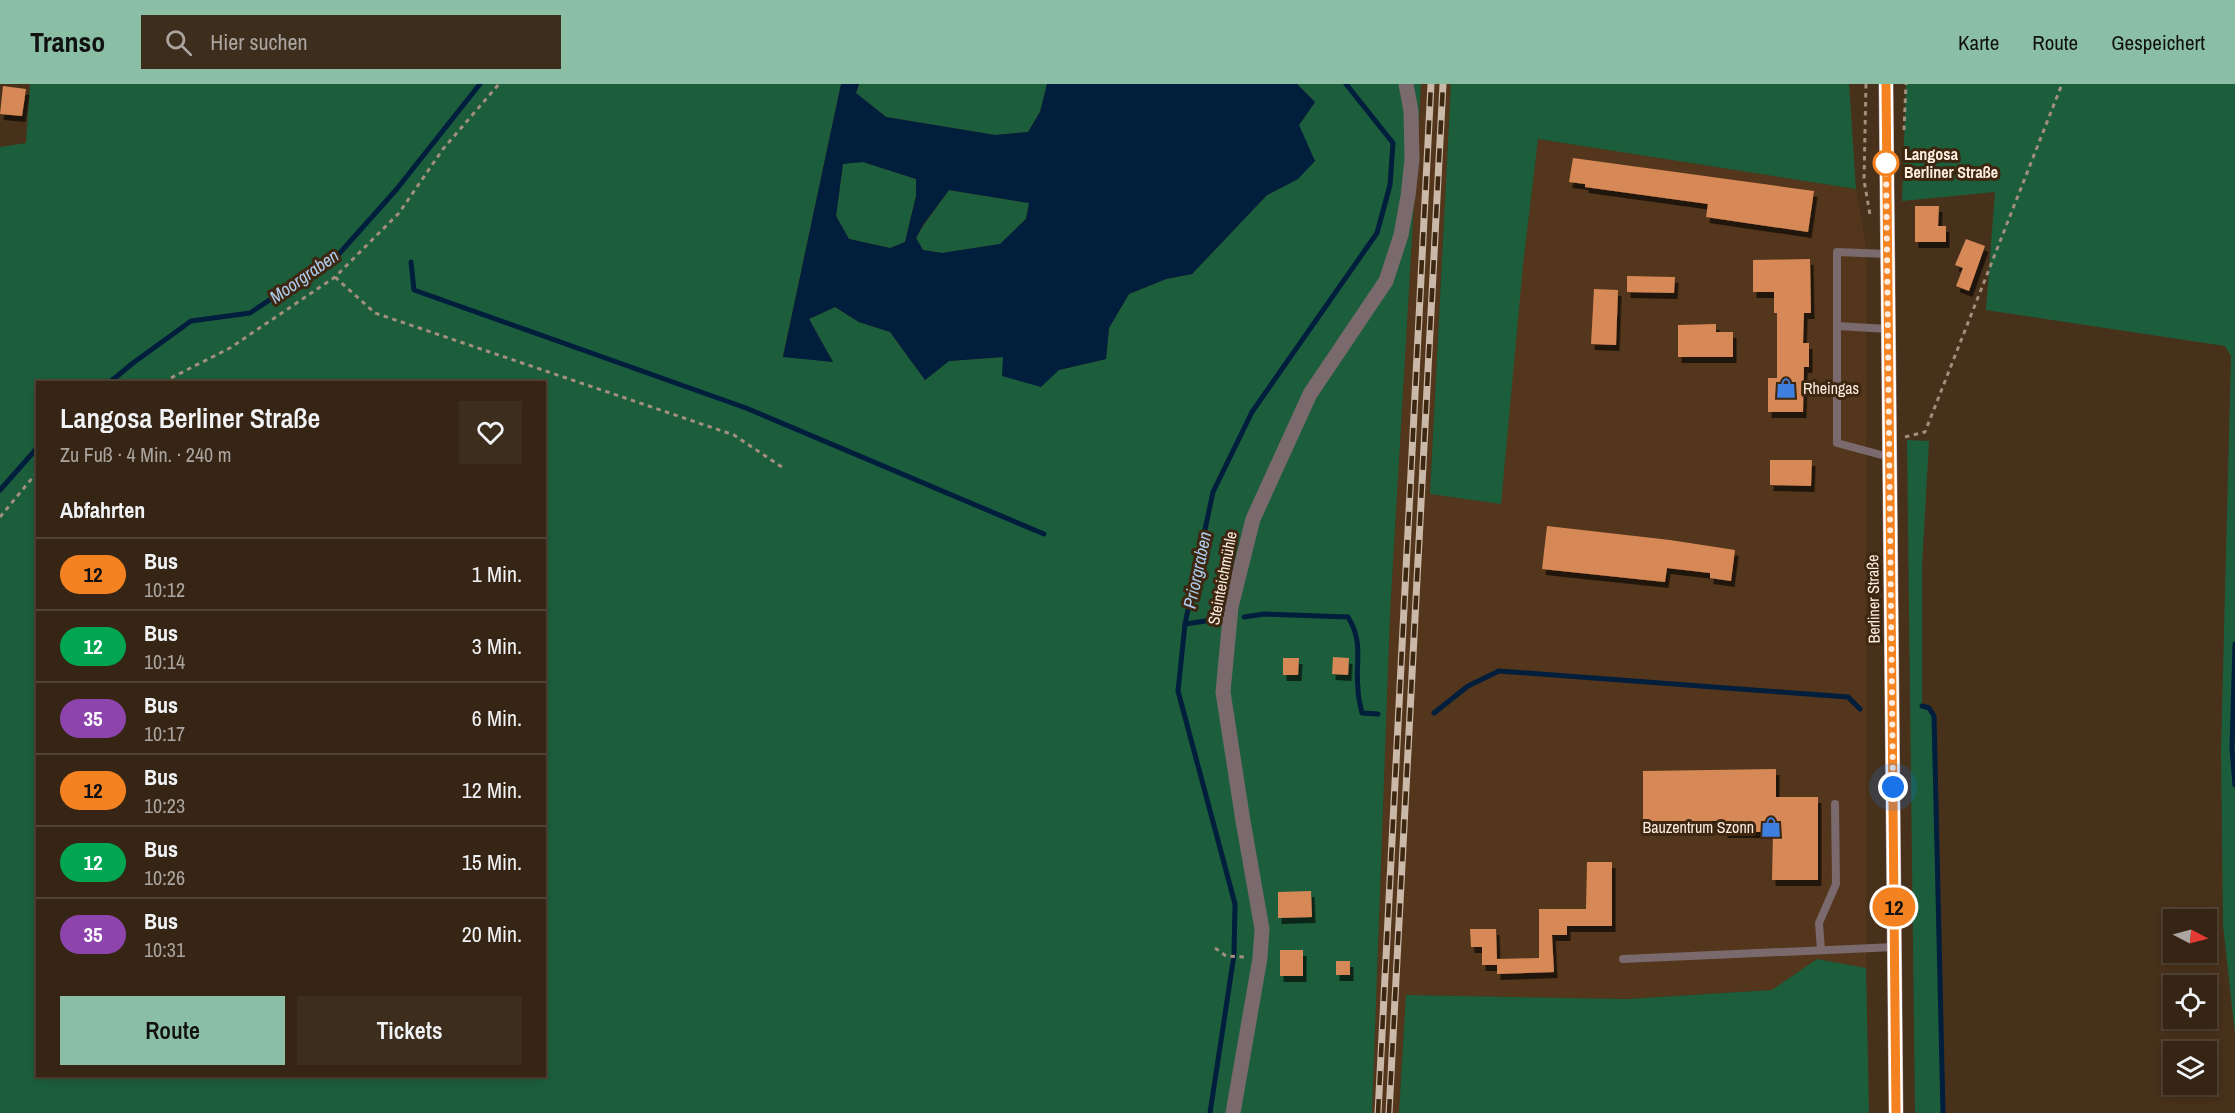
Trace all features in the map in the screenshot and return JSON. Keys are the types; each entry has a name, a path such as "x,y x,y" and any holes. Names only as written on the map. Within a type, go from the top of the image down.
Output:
{"main road":[{"name":"Berliner Straße","path":"1886,84 1896,1113"}],"street":[{"name":"Steinteichmühle","path":"1233,1113 1260,958 1262,929 1223,692 1231,607 1253,519 1310,394 1386,281 1401,235 1412,160 1411,111 1406,84"}],"lane":[{"path":"1887,254 1837,252 1837,443 1889,450"},
{"path":"1837,326 1888,329"},
{"path":"1821,950 1819,923 1836,884 1835,804"},
{"path":"1623,959 1895,947"}],"path":[{"path":"165,381 230,348 334,277 399,213 443,149 499,84"},
{"path":"1864,180 1866,84"},
{"path":"1889,450 1925,432 2062,84"},
{"path":"334,277 375,313 734,435 785,469"},
{"path":"0,517 36,473"},
{"path":"1215,948 1226,956 1244,957"}],"shaded area":[{"path":"1421,84 1451,84 1430,494 1523,265 1538,139 1856,189 1866,247 1866,968 1817,959 1772,990 1627,999 1406,995 1399,1113 1372,1113 1390,614"}],"green space":[{"path":"30,84 841,84 783,356 833,362 809,319 835,307 859,322 890,332 925,380 949,361 1004,357 1059,370 1106,359 1109,328 1129,294 1166,279 1192,274 1267,195 1298,179 1299,125 1315,102 1297,84 1421,84 1390,614 1372,1113 0,1113 0,147 26,143"},
{"path":"859,84 1047,84 1040,112 1028,132 995,135 886,117 856,93"},
{"path":"1451,84 1849,84 1856,189 1538,139 1523,265 1501,504 1430,494"},
{"path":"1906,84 2235,84 2235,1034 2223,925 2221,751 2231,356 2225,346 1986,310 1995,192 1902,201"},
{"path":"863,162 916,179 916,196 905,242 890,248 849,239 836,216 843,163"},
{"path":"949,190 1029,203 1026,219 1000,244 942,253 923,250 916,238"},
{"path":"1907,440 1929,441 1922,566 1922,706 1929,708 1934,716 1943,1113 1915,1113"},
{"path":"1817,959 1866,968 1869,1113 1399,1113 1406,995 1627,999 1772,990"}],"water":[{"path":"841,84 859,84 856,93 886,117 995,135 1028,132 1040,112 1047,84 1297,84 1315,102 1299,125 1315,161 1298,179 1267,195 1192,274 1166,279 1129,294 1109,328 1106,359 1059,370 1041,387 1002,376 1003,357 949,361 925,380 890,332 859,322 835,307 809,319 833,362 783,357","holes":["863,162 916,179 916,196 905,242 890,248 849,239 836,216 843,164","949,190 1029,203 1026,219 1000,244 942,253 923,250 916,238"]}],"building":[{"path":"3,86 26,89 22,116 0,114"},
{"path":"1573,158 1814,191 1808,232 1706,217 1708,204 1585,187 1585,184 1569,182"},
{"path":"1915,206 1939,206 1938,226 1946,226 1946,242 1915,242"},
{"path":"1966,239 1985,246 1969,291 1956,286 1963,268 1955,265"},
{"path":"1810,259 1811,313 1804,313 1803,343 1809,343 1809,367 1804,367 1803,412 1768,412 1768,378 1777,378 1777,313 1774,313 1774,292 1753,292 1753,260"},
{"path":"1627,276 1675,277 1674,293 1627,292"},
{"path":"1594,289 1618,290 1616,345 1591,344"},
{"path":"1716,324 1716,332 1733,332 1733,357 1678,357 1678,325"},
{"path":"1770,460 1812,460 1811,486 1770,485"},
{"path":"1547,526 1735,550 1731,581 1710,578 1710,573 1667,568 1665,582 1542,569"},
{"path":"1333,657 1349,658 1348,675 1332,674"},
{"path":"1283,658 1299,658 1298,675 1283,675"},
{"name":"Bauzentrum Szonn","path":"1776,769 1776,797 1818,797 1818,880 1772,880 1773,832 1724,832 1724,821 1643,821 1643,771"},
{"path":"1587,862 1612,862 1612,926 1567,926 1567,935 1552,935 1554,972 1497,974 1497,965 1482,965 1482,947 1471,947 1470,929 1496,929 1497,959 1539,958 1539,909 1586,909"},
{"path":"1311,891 1312,917 1278,918 1278,892"},
{"path":"1280,950 1303,950 1303,976 1280,976"},
{"path":"1336,961 1350,961 1350,975 1336,975"}],"waterway":[{"name":"Moorgraben","path":"111,381 191,321 250,313 338,255 396,190 480,84"},
{"name":"Priorgraben","path":"1210,1113 1234,955 1235,904 1178,691 1185,624 1213,492 1252,412 1377,233 1390,185 1393,143 1346,84"},
{"path":"411,262 414,290 746,408 1044,534"},
{"name":"Moorgraben","path":"0,490 36,449"},
{"path":"1244,617 1264,614 1348,617 1356,635 1357,679 1362,713 1378,714"},
{"path":"1185,624 1219,619"},
{"path":"2235,644 2232,749 2235,785"},
{"path":"1434,713 1468,686 1499,671 1848,697 1860,709"},
{"path":"1922,706 1929,708 1934,716 1943,1113"}],"railway":[{"path":"1378,1113 1431,84"},
{"path":"1389,1113 1443,84"}],"bus line":[{"name":"12","path":"1886,84 1896,1113"}],"place":[{"name":"Langosa Berliner Straße","path":"1886,163"},
{"name":"Rheingas","path":"1786,388"},
{"name":"Bauzentrum Szonn","path":"1771,827"}],"route":[{"path":"1886,163 1893,787"}]}
